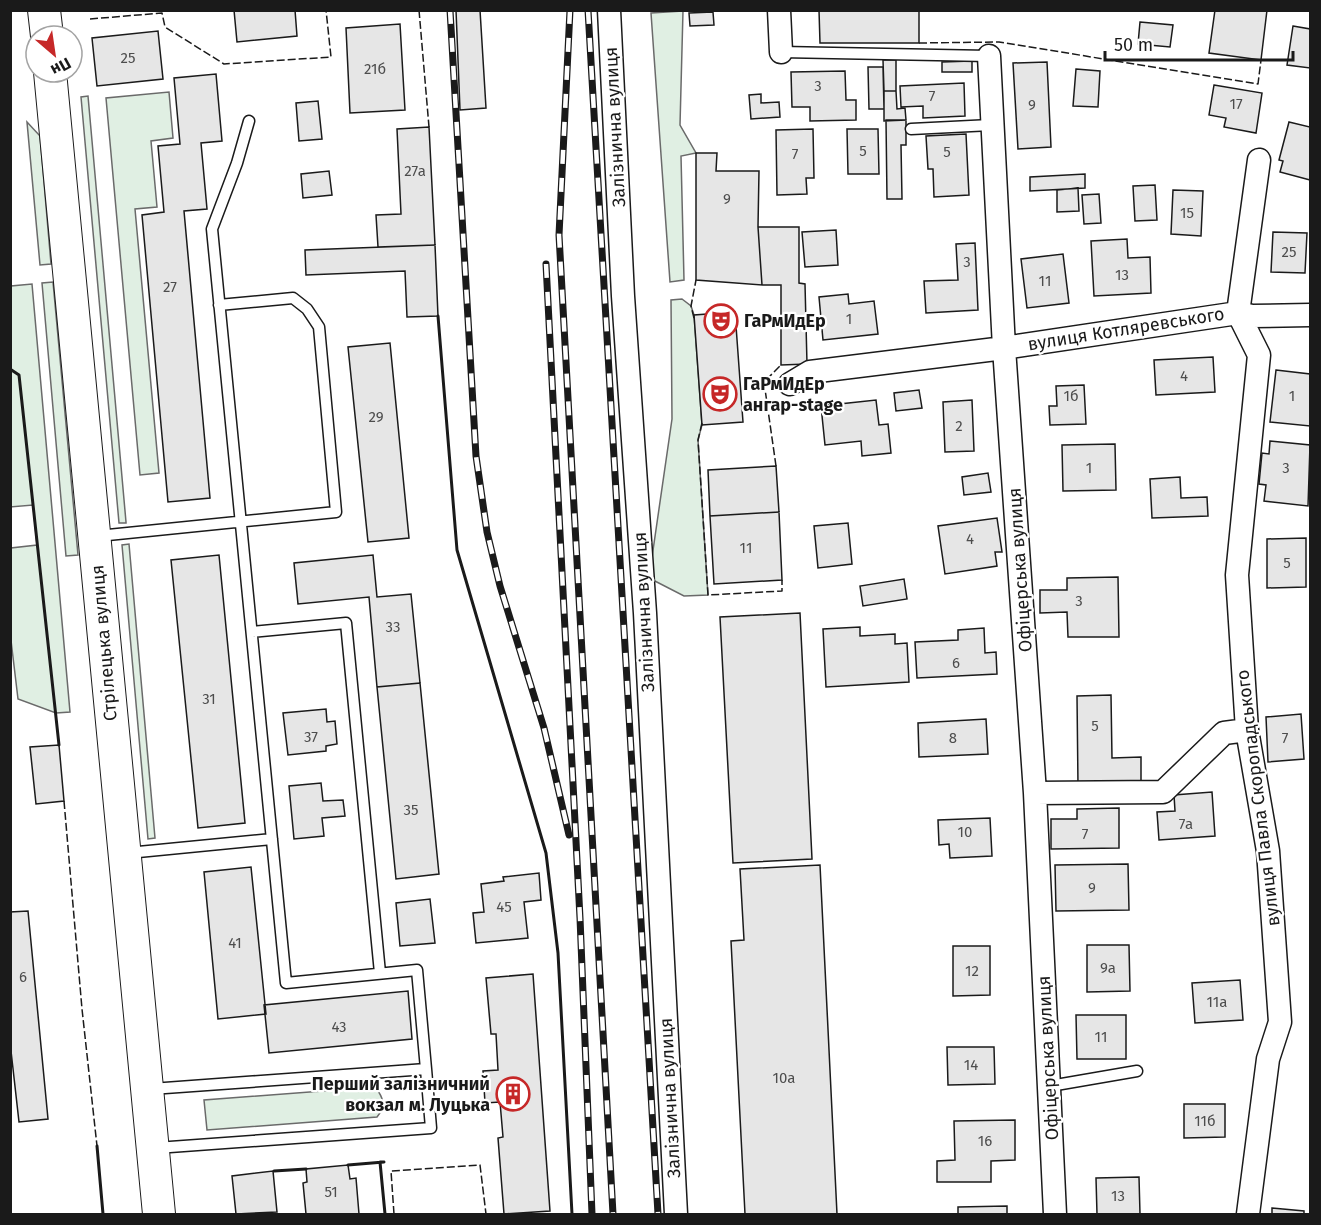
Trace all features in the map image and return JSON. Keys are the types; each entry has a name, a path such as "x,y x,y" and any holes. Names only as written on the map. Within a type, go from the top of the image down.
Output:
{"street":[{"name":"Залізнична вулиця","path":"609,10 623,296 645,613 676,1215"},
{"path":"778,10 781,52"},
{"name":"вулиця Котляревського","path":"989,56 1004,348"},
{"name":"Стрілецька вулиця","path":"51,84 159,1215"},
{"name":"вулиця Котляревського","path":"790,384 810,372 1004,348 1238,313 1259,160"},
{"path":"1238,313 1252,316 1311,315"},
{"name":"вулиця Павла Скоропадського","path":"1238,313 1259,355 1237,575 1247,730 1268,851 1280,1022 1268,1059 1248,1215"},
{"name":"Офіцерська вулиця","path":"1004,348 1035,793 1055,1215"},
{"path":"1035,793 1163,792 1224,733 1247,730"}],"lane":[{"path":"781,52 989,56"},
{"path":"153,1148 431,1128 417,970 286,983 212,229 237,163 249,121"},
{"path":"911,129 992,125"},
{"path":"94,536 336,512 319,327 307,309 293,298 219,305"},
{"path":"252,632 346,622 381,973"},
{"path":"125,854 272,839"},
{"path":"147,1090 426,1069"},
{"path":"1050,1086 1137,1071"}],"green space":[{"path":"683,11 680,125 696,153 681,156 684,280 670,282 651,13"},
{"path":"169,92 173,138 151,141 157,207 135,209 159,473 140,475 106,98"},
{"path":"88,96 126,523 119,523 81,97"},
{"path":"27,122 40,136 51,264 40,265"},
{"path":"53,282 78,555 66,556 42,283"},
{"path":"32,284 70,712 56,713 18,699 10,632 11,548 37,545 33,505 10,507 11,286"},
{"path":"682,299 691,306 694,315 702,425 698,440 708,595 684,596 649,578 672,419 671,300"},
{"path":"129,544 155,838 148,839 122,545"},
{"path":"375,1087 383,1102 377,1117 207,1130 204,1100"}],"building":[{"path":"234,10 295,10 297,36 237,42"},
{"path":"456,10 480,10 486,108 460,110"},
{"path":"819,10 919,10 919,43 820,43"},
{"path":"1215,10 1267,10 1261,60 1209,53"},
{"path":"713,12 714,25 690,26 689,13"},
{"path":"1140,22 1173,25 1170,47 1138,44"},
{"path":"400,24 405,110 350,113 346,28"},
{"path":"1293,26 1310,29 1310,68 1287,65"},
{"path":"158,31 163,79 97,86 92,38"},
{"path":"883,60 896,60 896,91 884,91"},
{"path":"972,61 972,72 942,72 942,62"},
{"path":"1047,62 1051,147 1018,149 1013,63"},
{"path":"868,67 883,67 884,109 869,109"},
{"path":"1076,69 1100,71 1098,107 1073,106"},
{"path":"845,71 846,100 856,100 856,120 810,121 810,107 792,107 791,72"},
{"path":"216,74 222,141 201,143 207,209 184,211 210,498 168,502 142,215 164,212 158,146 180,144 174,78"},
{"path":"964,83 965,116 923,118 923,106 901,107 900,86"},
{"path":"1214,85 1262,93 1256,133 1224,127 1226,118 1209,115"},
{"path":"884,91 896,91 897,109 905,108 906,120 884,121"},
{"path":"761,94 761,103 779,102 780,117 751,119 749,95"},
{"path":"318,101 322,139 299,141 296,103"},
{"path":"886,120 906,120 906,145 901,145 902,199 887,199"},
{"path":"1289,122 1310,127 1310,180 1280,172 1283,161 1279,160"},
{"path":"429,127 435,245 378,247 376,215 401,214 397,129"},
{"path":"813,129 814,178 806,178 807,194 777,195 776,130"},
{"path":"847,129 878,129 879,174 848,174"},
{"path":"966,134 969,195 934,197 933,169 928,169 926,136"},
{"path":"696,153 717,153 716,171 759,171 758,227 762,285 696,280"},
{"path":"329,171 332,195 303,198 301,174"},
{"path":"1085,174 1085,188 1030,191 1030,177"},
{"path":"1155,185 1157,220 1135,221 1133,186"},
{"path":"1078,188 1079,211 1057,212 1057,190"},
{"path":"1173,190 1203,191 1201,236 1171,234"},
{"path":"1099,194 1101,223 1084,224 1082,195"},
{"path":"758,227 799,227 799,283 805,284 807,364 781,365 781,285 762,285"},
{"path":"836,230 838,265 805,267 802,232"},
{"path":"1273,232 1307,233 1305,273 1271,272"},
{"path":"1127,239 1128,258 1150,257 1151,293 1094,296 1091,241"},
{"path":"975,243 978,310 926,313 924,281 958,280 956,244"},
{"path":"435,245 438,316 407,317 405,271 306,275 305,250"},
{"path":"1063,254 1069,303 1027,308 1021,259"},
{"path":"848,294 849,304 874,301 878,334 823,340 819,297"},
{"name":"ГаРмИдЕр ангар-stage","path":"735,312 743,422 702,425 694,315"},
{"path":"390,343 409,538 368,542 348,347"},
{"path":"1213,357 1215,392 1156,395 1154,360"},
{"path":"1276,370 1310,374 1310,426 1270,422"},
{"path":"1084,385 1086,424 1050,425 1049,406 1057,406 1056,386"},
{"path":"919,390 922,408 896,411 894,393"},
{"path":"876,400 879,425 888,424 891,453 862,456 861,441 825,445 821,406"},
{"path":"972,400 974,451 945,452 943,402"},
{"path":"1270,441 1310,445 1308,506 1264,501 1266,485 1259,484 1262,453 1269,454"},
{"path":"1115,444 1116,490 1063,491 1062,445"},
{"path":"776,466 779,512 710,516 708,470"},
{"path":"988,473 991,492 964,495 962,477"},
{"path":"1180,477 1181,498 1207,497 1208,516 1152,518 1150,479"},
{"path":"779,512 782,580 714,584 710,516"},
{"path":"997,518 1002,552 995,552 997,566 945,574 938,526"},
{"path":"848,523 852,564 818,568 814,526"},
{"path":"1306,538 1306,587 1267,588 1267,539"},
{"path":"219,555 245,823 198,828 171,560"},
{"path":"373,555 377,597 411,594 420,683 377,687 369,597 298,604 294,563"},
{"path":"1118,577 1119,637 1068,637 1067,612 1040,613 1040,590 1067,590 1067,578"},
{"path":"904,579 907,599 863,606 860,586"},
{"path":"800,613 812,859 733,863 720,617"},
{"path":"860,627 860,636 895,634 895,644 907,643 909,682 826,687 823,629"},
{"path":"984,628 985,653 996,652 997,674 917,678 915,642 958,640 958,630"},
{"path":"420,683 439,874 396,879 377,687"},
{"path":"1111,695 1112,758 1141,757 1141,785 1078,786 1077,696"},
{"path":"326,709 327,722 335,721 337,744 326,746 326,751 288,755 283,713"},
{"path":"1301,714 1304,759 1268,762 1266,717"},
{"path":"986,719 988,754 919,757 918,723"},
{"path":"59,745 64,801 36,804 30,747"},
{"path":"321,783 323,801 343,800 345,816 322,818 324,836 294,839 289,786"},
{"path":"1212,792 1215,836 1159,840 1157,812 1175,811 1174,795"},
{"path":"1119,808 1119,848 1051,849 1051,819 1077,819 1077,809"},
{"path":"990,818 992,856 950,858 949,844 939,845 938,820"},
{"path":"1128,864 1129,910 1056,911 1055,865"},
{"path":"820,865 837,1214 745,1214 731,941 744,940 740,869"},
{"path":"251,867 266,1014 218,1019 204,872"},
{"path":"539,873 541,900 524,902 528,938 476,943 473,913 484,912 481,884 504,881 503,877"},
{"path":"430,899 435,943 400,946 396,903"},
{"path":"28,911 48,1119 19,1122 10,1042 10,912"},
{"path":"1087,945 1129,945 1130,991 1087,992"},
{"path":"953,946 990,946 990,995 953,996"},
{"name":"Перший залізничний вокзал м. Луцька","path":"533,974 550,1211 504,1214 498,1138 503,1137 500,1102 485,1103 483,1071 498,1070 496,1034 491,1034 486,978"},
{"path":"1240,980 1243,1020 1195,1023 1192,983"},
{"path":"408,991 412,1039 269,1053 264,1005"},
{"path":"1076,1015 1126,1015 1126,1059 1077,1059"},
{"path":"947,1047 994,1047 995,1084 948,1085"},
{"path":"1184,1104 1225,1104 1225,1137 1184,1138"},
{"path":"1015,1120 1015,1160 991,1161 991,1182 937,1182 937,1161 955,1160 954,1121"},
{"path":"348,1165 350,1179 356,1178 359,1214 306,1214 303,1183 307,1182 306,1169"},
{"path":"273,1171 277,1212 236,1214 232,1176"},
{"path":"1139,1177 1140,1214 1097,1214 1096,1178"},
{"path":"1007,1206 1007,1214 958,1214 958,1207"},
{"path":"1272,1208 1304,1211 1304,1214 1272,1214"}],"railway":[{"path":"450,10 476,456 487,532 500,586 544,728 569,835"},
{"path":"570,10 559,235 613,1214"},
{"path":"588,10 658,1214"},
{"path":"546,264 580,918 592,1214"}],"fence":[{"path":"90,19 162,13 165,27 224,64 331,57 326,10"},
{"path":"419,10 429,127"},
{"path":"919,43 999,42 1258,84 1261,60"},
{"path":"694,318 691,306 696,280"},
{"path":"776,466 764,382 781,365"},
{"path":"702,423 698,440 708,595 782,591 782,580"},
{"path":"64,801 82,1009 97,1146"},
{"path":"394,1214 391,1171 480,1165 486,1214"}],"wall":[{"path":"438,316 457,550 546,853 558,953 572,1214"},
{"path":"10,369 19,375 59,745"},
{"path":"97,1146 103,1214"},
{"path":"348,1165 384,1162 380,1162 385,1214"},
{"path":"274,1171 306,1169"}],"place":[{"name":"ГаРмИдЕр","path":"721,321"},
{"name":"ГаРмИдЕр ангар-stage","path":"720,394"},
{"name":"Перший залізничний вокзал м. Луцька","path":"513,1094"}]}
